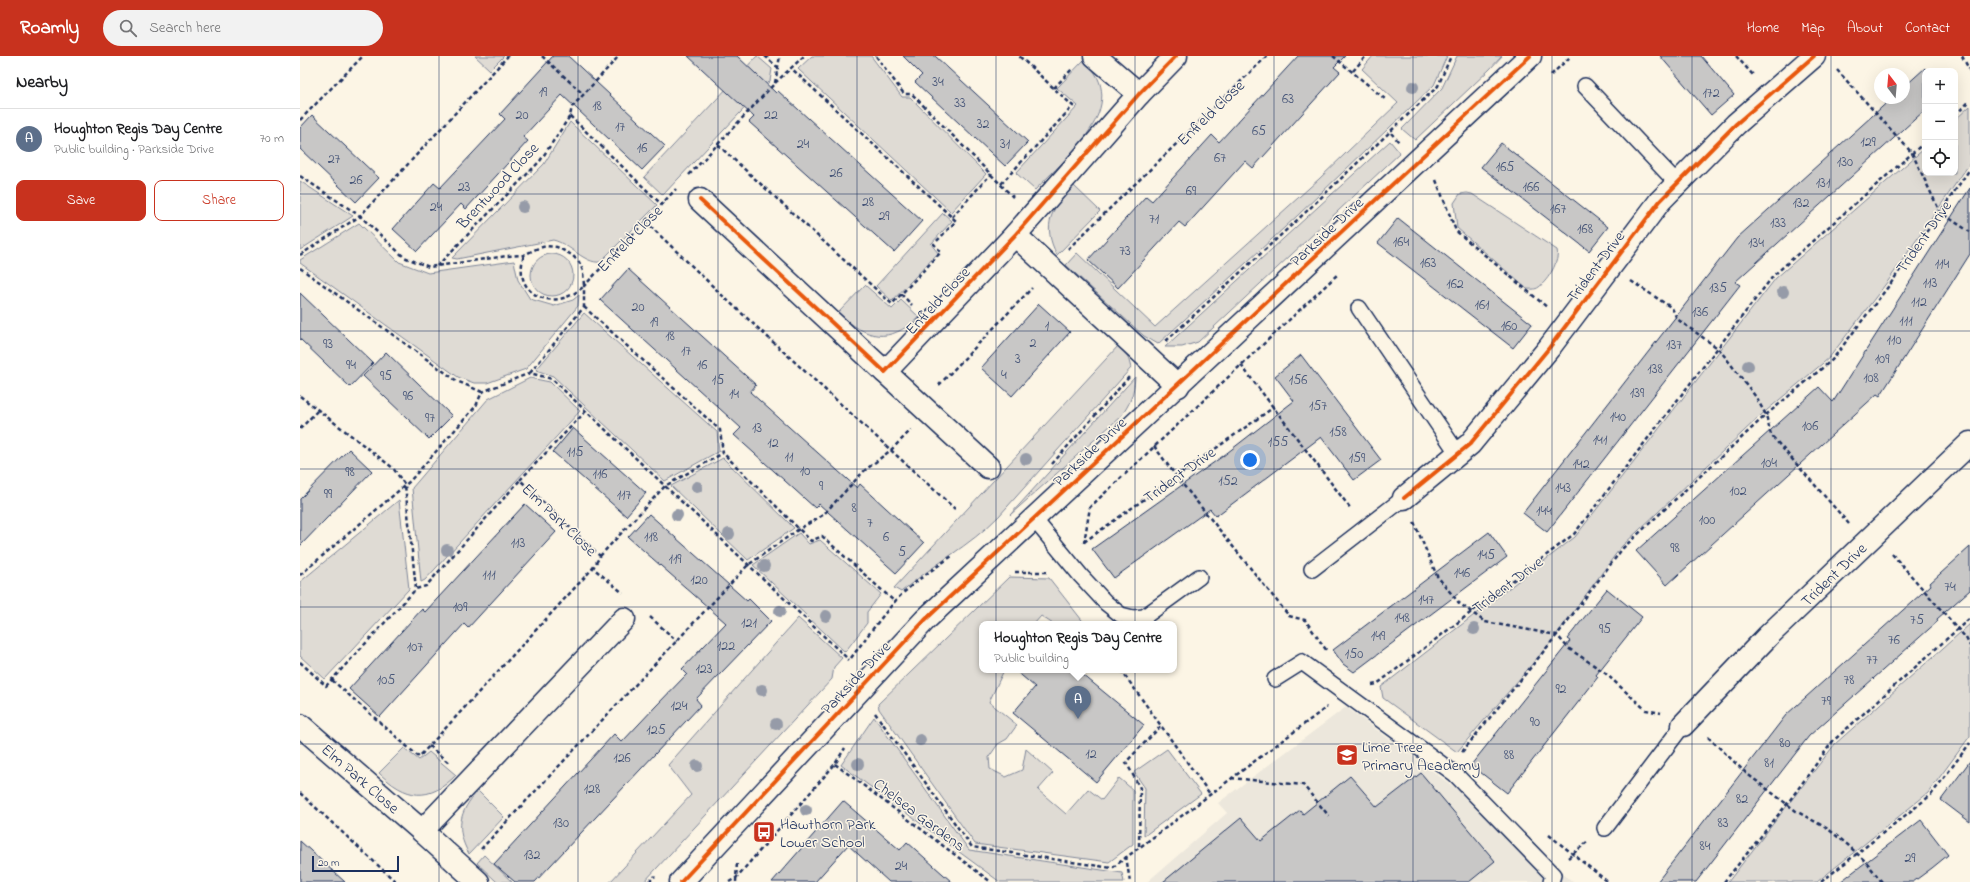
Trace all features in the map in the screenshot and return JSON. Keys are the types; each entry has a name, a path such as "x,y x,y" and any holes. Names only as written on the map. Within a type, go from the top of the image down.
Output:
{"street":[{"path":"1095,56 1139,94"},
{"name":"Enfield Close","path":"885,372 1032,216 1139,94 1176,56"},
{"name":"Parkside Drive","path":"681,882 925,620 1178,386 1530,56"},
{"name":"Trident Drive","path":"1404,498 1470,444 1504,404 1660,201 1736,124 1814,56"},
{"path":"700,200 988,467"},
{"path":"1014,235 1178,386"},
{"name":"Trident Drive","path":"1686,722 1768,636 1970,443"},
{"path":"422,831 630,612"},
{"name":"Elm Park Close","path":"300,725 422,831 470,875"}],"lane":[{"path":"1584,86 1677,183"},
{"path":"1359,308 1458,454"},
{"path":"1312,568 1404,498"},
{"path":"1034,519 1075,569 1106,603 1121,615 1133,618 1144,617 1199,577"},
{"path":"1275,679 1302,662 1455,774 1553,875 1551,882"},
{"path":"1605,828 1686,722"}],"path":[{"path":"300,120 363,56"},
{"path":"300,255 360,216 508,56"},
{"path":"542,56 583,94"},
{"path":"765,56 778,68"},
{"path":"775,83 780,56"},
{"path":"685,179 775,83 804,56"},
{"path":"876,56 904,94 912,94 1032,216"},
{"path":"1001,184 1073,106 1019,56"},
{"path":"1333,56 1385,99"},
{"path":"1353,71 1366,56"},
{"path":"1549,76 1571,56"},
{"path":"1962,56 1970,71"},
{"path":"1054,88 1074,67"},
{"path":"718,145 892,304 941,252 934,244 956,221 791,68"},
{"path":"1835,68 1912,154 1940,212 1970,232"},
{"path":"1958,112 1970,102"},
{"path":"570,116 661,204"},
{"path":"952,217 991,174"},
{"path":"1431,186 1442,175"},
{"path":"300,176 360,216 404,258 429,268 524,255 546,246 565,250 579,262 583,271 584,286 584,307 530,373 482,392 476,406 405,485 300,575"},
{"path":"645,220 724,297 955,509"},
{"path":"524,255 522,264 524,281 534,294 553,301 562,300 572,296 584,286"},
{"path":"1609,266 1672,308 1677,319 1719,349 1756,397 1766,415 1771,435 1966,638 1970,646"},
{"path":"300,268 457,381 482,392"},
{"path":"1007,572 1049,572 1059,581 1090,558 1084,542 1090,507 1342,270"},
{"path":"584,307 720,430 723,453 799,529 811,540 822,536 895,602"},
{"path":"1241,365 1365,527"},
{"path":"530,373 552,379 849,660"},
{"path":"300,396 393,468 405,485 416,589"},
{"path":"300,429 318,410"},
{"path":"520,480 586,411"},
{"path":"1154,446 1176,476 1289,616 1305,620 1328,652"},
{"path":"600,556 665,486 723,453"},
{"path":"1404,498 1437,576 1459,603 1485,622 1557,635 1568,648 1604,672 1646,710 1686,722 1746,773 1786,804 1828,829 1858,854 1882,882"},
{"path":"470,875 677,641 748,565"},
{"path":"332,679 419,757 593,568"},
{"path":"1724,882 1786,804 1833,741 1970,618"},
{"path":"1123,673 1210,794"},
{"path":"1139,846 1140,788 1126,762 1161,726"},
{"path":"1821,882 1931,796 1970,743"},
{"path":"729,882 736,878 835,764 846,745"},
{"path":"1231,778 1303,785 1329,816"},
{"path":"300,793 396,882"},
{"path":"1126,856 1130,882"}],"shaded area":[{"path":"475,56 504,56 490,70"},
{"path":"757,56 772,69 770,81 663,195 644,177"},
{"path":"812,56 871,56 902,97 910,97 986,174 951,212 798,69"},
{"path":"1373,56 1447,56 1434,85 1297,216 1158,344 1144,336 1066,265 1077,253 1155,327 1319,179 1398,103 1362,69"},
{"path":"1457,56 1502,56 1415,140 1402,129 1442,88"},
{"path":"1084,60 1098,77 1102,95 1099,113 1090,130 1077,146 1035,190 1016,173 1078,106 1057,88"},
{"path":"1970,106 1970,163 1888,281 1829,358 1760,416 1621,547 1551,642 1457,752 1383,698 1381,687 1575,537 1776,278 1922,151 1922,176 1958,176 1958,117"},
{"path":"570,122 657,205 600,262 589,260 565,245 553,240 457,259 452,258 544,164"},
{"path":"1390,141 1400,153 1198,342 1182,347 1165,347"},
{"path":"300,181 353,216 300,250"},
{"path":"1073,185 1100,211 1057,255 1052,244 1049,225 1054,209"},
{"path":"1460,194 1472,194 1557,250 1555,265 1546,280 1539,287 1527,289 1457,228 1454,203"},
{"path":"943,213 952,221 931,244 938,253 892,301 876,286"},
{"path":"359,223 399,262 428,273 514,261 518,280 530,299 554,306 573,300 579,295 578,306 526,369 487,383 474,383 458,377 300,263 300,260"},
{"path":"548,254 556,254 564,257 570,263 573,275 570,287 564,293 556,296 548,296 540,293 534,287 531,279 531,271 534,263 540,257"},
{"path":"865,285 892,309 901,300 919,317 908,326 887,335 868,333 859,329 838,313"},
{"path":"584,313 717,432 719,451 665,481 553,376 536,370"},
{"path":"1119,345 1128,357 1131,368 999,516 976,537 901,592 894,588"},
{"path":"1135,377 1131,399 1120,417 1010,515"},
{"path":"530,378 550,382 580,411 425,580 421,582 412,488 488,399"},
{"path":"723,458 794,528 748,560 671,486"},
{"path":"399,500 409,589 325,679 300,656 300,582"},
{"path":"799,533 809,544 820,540 881,594 867,612 867,623 845,652 753,565"},
{"path":"1009,577 1049,578 1083,621 1048,621 1041,616 1037,621 979,621 979,673 1003,673 989,702 1017,725 1007,739 998,744 989,757 990,769 1006,777 1022,770 1026,749 1053,773 1038,790 1066,814 1088,789 1102,800 1119,778 1133,790 1133,844 1109,862 975,844 879,709 878,704"},
{"path":"798,618 842,658 834,667 832,679 644,882 610,882 691,795 668,765"},
{"path":"1970,624 1970,736 1928,793 1817,882 1728,882 1835,744"},
{"name":"Lime Tree Primary Academy","path":"1346,707 1497,819 1573,882 1147,882 1227,813 1218,803"},
{"path":"874,717 969,850 1122,873 1124,882 1000,882 841,765"},
{"path":"404,748 419,760 429,752 456,775 446,784 427,794 408,792 399,788 379,773"},
{"path":"1167,749 1201,794 1144,836 1145,788 1134,772"},
{"path":"478,791 504,817 469,854 462,836 461,821 463,813"},
{"path":"484,855 512,882 497,882 477,863"}],"building":[{"path":"553,56 568,56 665,146 642,170 562,95 523,137 528,141 466,209 461,204 417,251 393,229 434,183 440,188 505,119 500,114"},
{"path":"688,56 737,56 776,93 778,91 922,221 894,252 749,122 754,117"},
{"path":"903,56 935,56 1028,142 1005,166 915,82 922,75"},
{"path":"1298,56 1345,56 1334,67 1340,72 1253,168 1245,161 1185,227 1179,222 1118,288 1088,260 1146,196 1152,201 1212,135 1219,142"},
{"path":"1660,56 1701,56 1734,95 1711,115"},
{"path":"1922,71 1922,113 1735,282 1740,285 1547,532 1523,513 1737,238 1885,104 1910,104 1910,82"},
{"path":"312,115 379,178 356,202 300,149 300,128"},
{"path":"1501,143 1608,227 1589,251 1481,167"},
{"path":"1970,188 1970,254 1880,396 1877,394 1667,585 1636,551 1819,387 1833,402"},
{"path":"1398,218 1532,324 1513,348 1378,243"},
{"path":"628,269 756,385 750,392 857,488 860,484 924,543 896,573 819,504 815,508 734,435 741,428 600,300"},
{"path":"300,293 373,363 350,387 300,339"},
{"path":"1039,304 1070,332 1012,396 981,368"},
{"path":"386,352 452,416 429,439 363,376"},
{"path":"1301,355 1381,460 1354,480 1321,437 1216,516 1210,509 1114,578 1092,549 1223,456 1294,401 1275,376"},
{"path":"573,428 646,493 626,516 553,452"},
{"path":"349,449 372,471 300,546 300,499"},
{"path":"525,504 556,532 468,628 464,624 380,717 349,689 422,609 425,612"},
{"path":"649,514 747,601 749,599 771,621 696,699 701,705 535,882 515,882 494,864 614,734 622,742 687,674 682,669 726,623 628,537"},
{"path":"1489,532 1507,557 1354,672 1343,664 1333,650"},
{"path":"1970,547 1970,590 1937,619 1938,621 1809,736 1696,882 1657,882 1786,715 1931,585 1930,583"},
{"path":"1607,589 1642,617 1596,675 1598,677 1507,793 1471,765 1570,641 1567,639"},
{"path":"1019,673 1081,673 1144,725 1096,782 1013,713 1035,687"},
{"path":"1970,761 1970,822 1941,800"},
{"path":"1421,773 1495,861 1469,882 1163,882 1241,818 1261,841 1300,810 1303,814 1350,776 1377,807"},
{"path":"843,801 900,850 907,842 952,882 889,882 848,845 815,882 772,882"},
{"path":"1921,820 1948,855 1932,868 1913,882 1840,882"},
{"path":"300,841 345,882 300,882"}],"cycle path":[{"path":"700,200 885,372 1015,235 1139,94 1176,56"},
{"path":"681,882 925,620 1530,56"},
{"path":"1404,498 1470,444 1549,348 1660,201 1736,124 1814,56"}],"place":[{"name":"Houghton Regis Day Centre","path":"1078,719"},
{"name":"Lime Tree Primary Academy","path":"1347,755"},
{"name":"Hawthorn Park Lower School","path":"764,832"}]}
